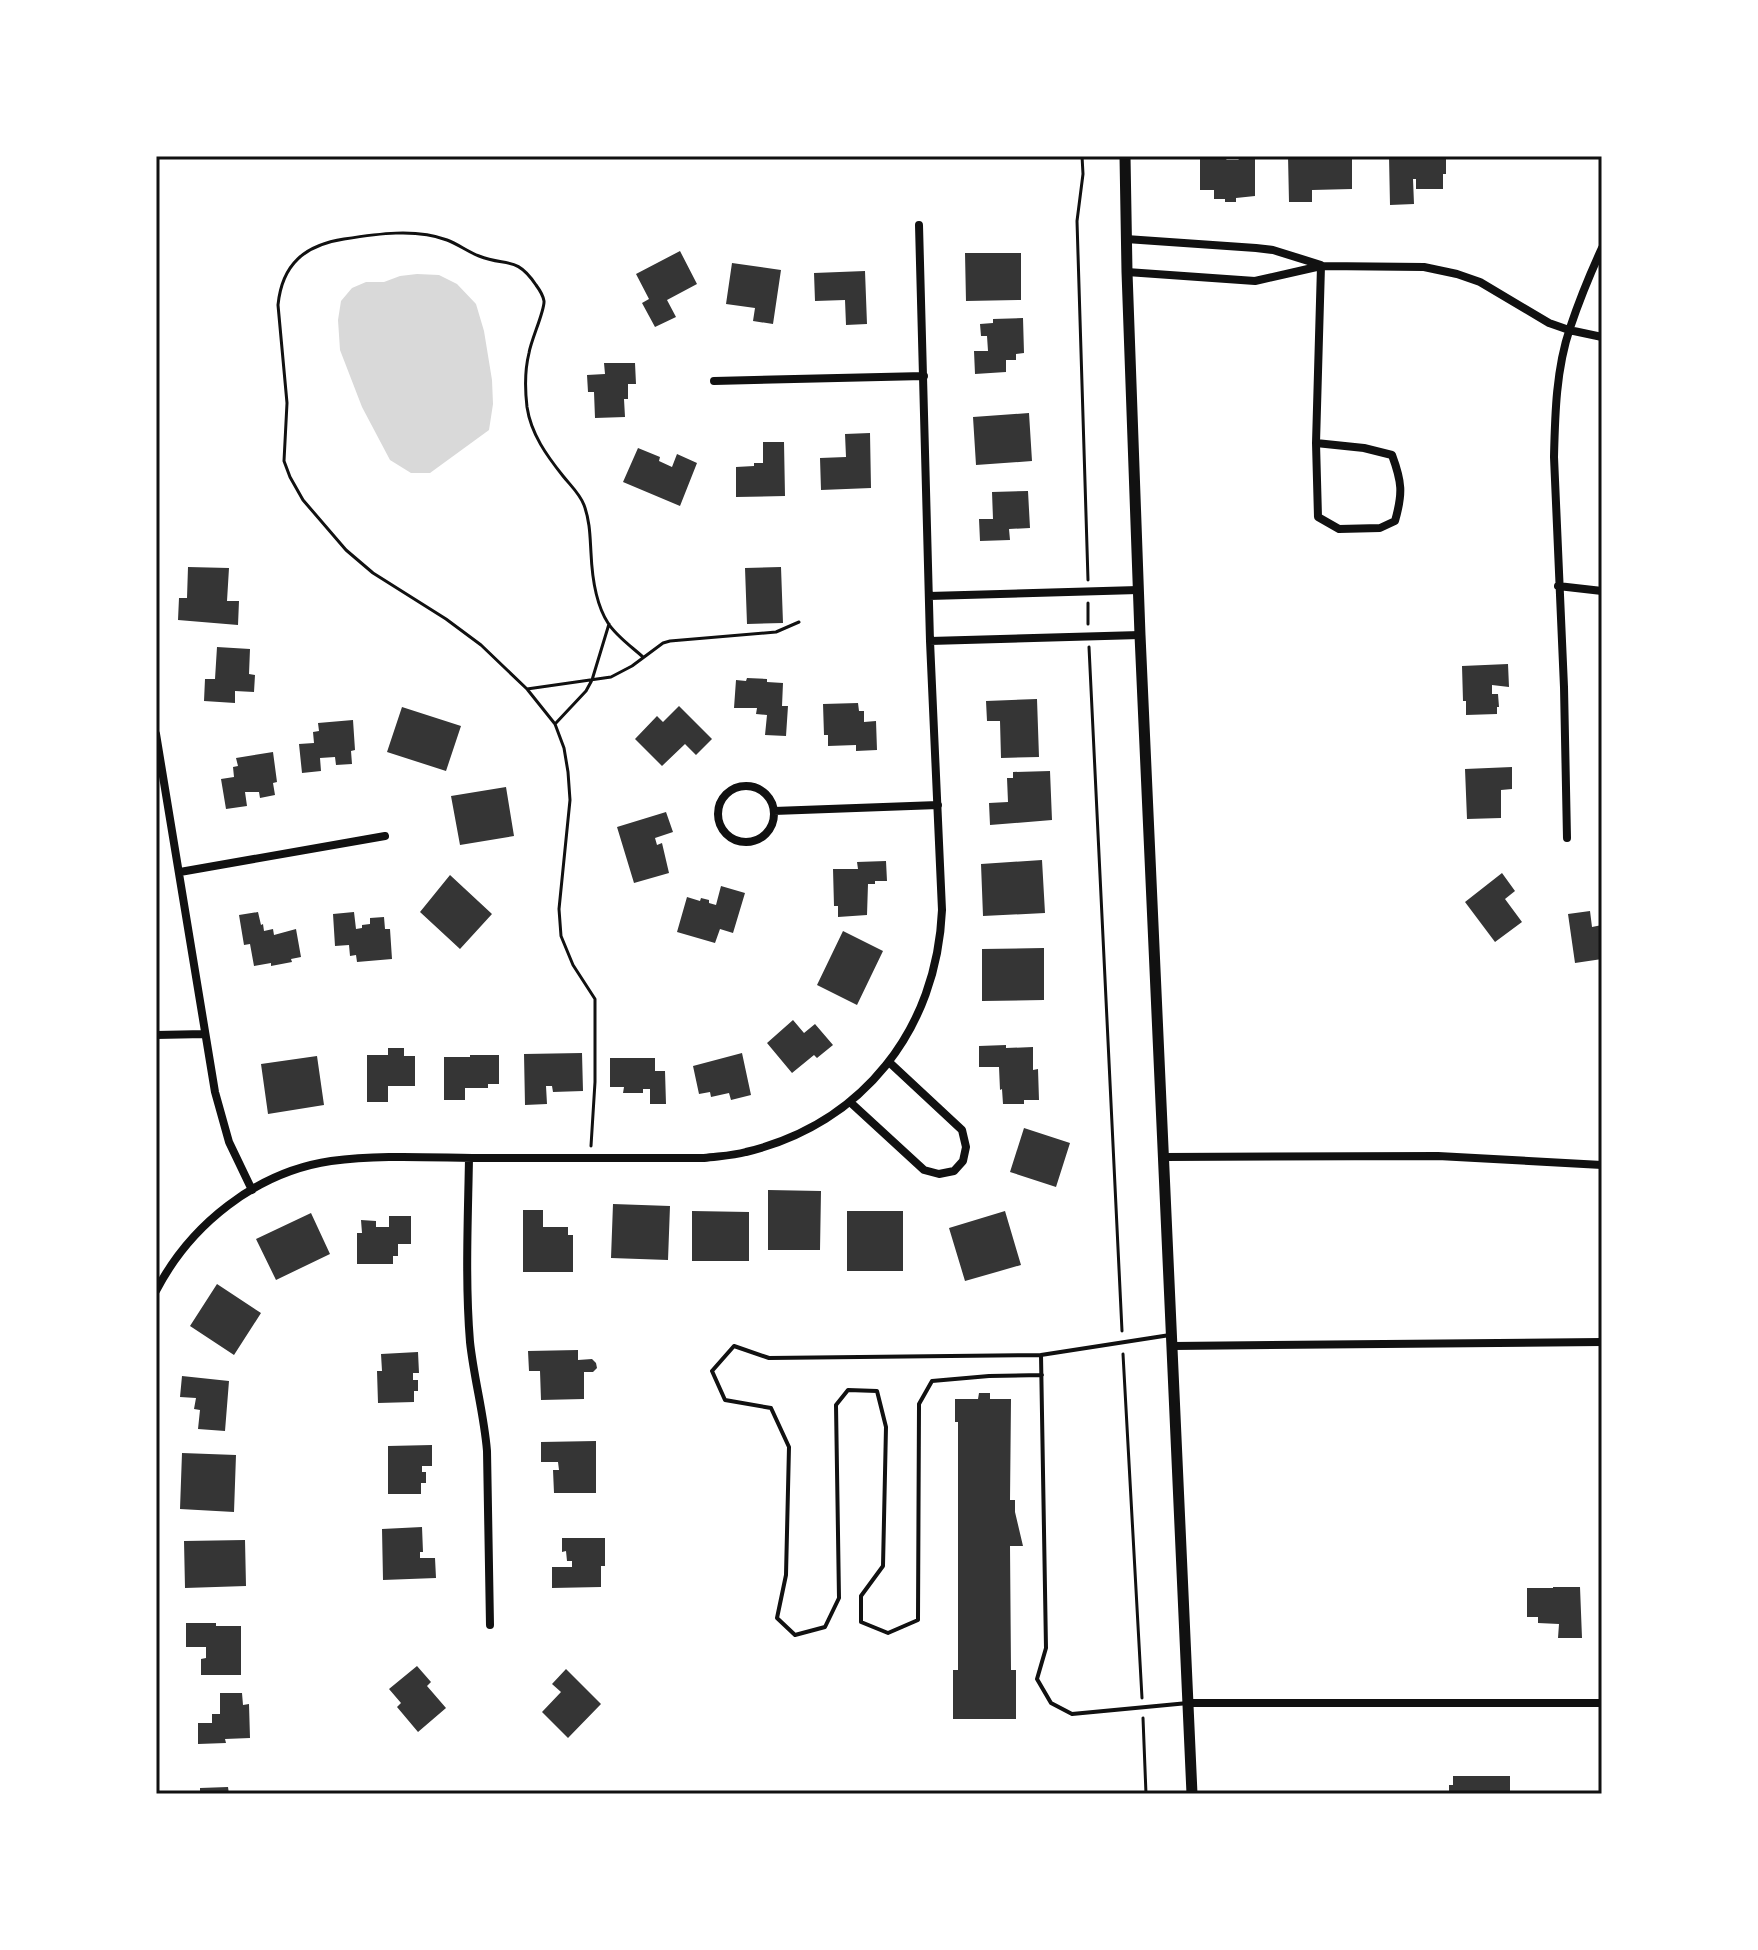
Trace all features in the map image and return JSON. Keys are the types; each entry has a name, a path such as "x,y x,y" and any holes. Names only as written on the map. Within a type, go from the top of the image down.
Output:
{"main road":[{"path":"1125,156 1138,590 1192,1794"}],"street":[{"path":"156,1291 173,1263 207,1224 252,1190 292,1171 333,1161 387,1157 704,1158 743,1153 797,1135 825,1120 850,1102 889,1062 920,1010 931,983 938,954 942,910 930,641 919,225"},
{"path":"1126,239 1273,250 1321,266"},
{"path":"1567,838 1555,434 1560,377 1569,330 1602,248"},
{"path":"1316,443 1364,448 1392,455 1401,478 1400,504 1395,521 1380,528 1339,529 1318,517 1316,443 1321,266"},
{"path":"1127,272 1255,281 1321,266 1424,267 1480,282 1549,323 1602,337"},
{"path":"714,381 924,376"},
{"path":"1558,586 1602,591"},
{"path":"929,596 1138,590"},
{"path":"930,641 1140,635"},
{"path":"156,734 215,1092 229,1142 252,1190"},
{"path":"739,787 758,789 771,802 774,811 765,835 748,842 731,838 720,825 719,807 723,798 739,787"},
{"path":"774,811 938,805"},
{"path":"180,872 385,836"},
{"path":"156,1035 205,1034"},
{"path":"850,1102 924,1170 939,1174 954,1171 963,1161 966,1147 962,1130 889,1062"},
{"path":"1164,1157 1438,1156 1602,1165"},
{"path":"469,1158 468,1315 486,1440 490,1625"},
{"path":"1172,1340 1602,1342"},
{"path":"1188,1703 1602,1703"}],"lane":[{"path":"1042,1375 932,1381 919,1404 918,1620 888,1633 861,1622 861,1596 883,1566 886,1427 877,1391 848,1390 836,1405 839,1598 825,1627 795,1635 777,1618 786,1575 789,1447 771,1408 725,1400 712,1371 734,1346 769,1358 1041,1355 1123,1342 1172,1340"},
{"path":"1041,1355 1046,1648 1037,1679 1051,1703 1072,1714 1188,1703"}],"path":[{"path":"1082,156 1077,221 1088,637 1146,1794"},
{"path":"590,1158 595,1082 595,999 573,965 561,936 559,909 570,800 564,748 555,724 527,689 481,645 373,573 346,550 303,500 290,477 284,461 287,403 278,305 287,272 300,256 330,241 423,234 449,241 481,257 517,265 528,273 544,301 528,355 527,409 545,454 579,494 585,507 595,589 609,624 643,657"},
{"path":"527,689 611,677 670,641 776,632 799,622"},
{"path":"555,724 586,691 592,680 609,624"}],"shaded area":[{"path":"417,274 439,275 457,284 476,304 492,380 493,404 489,430 430,473 411,473 390,460 362,407 340,350 338,320 341,301 352,288 366,282 384,282"}],"building":[{"path":"1200,156 1238,160 1243,156 1255,156 1255,196 1225,202 1225,199 1214,199 1214,190 1200,190"},
{"path":"1288,156 1352,156 1352,189 1312,190 1312,202 1289,202"},
{"path":"1389,156 1446,156 1443,189 1416,189 1416,179 1413,179 1414,204 1390,205"},
{"path":"680,251 697,284 667,300 676,317 655,327 642,303 649,299 636,274"},
{"path":"965,253 1021,253 1021,300 966,301"},
{"path":"732,263 781,270 773,324 753,321 755,308 726,304"},
{"path":"865,271 867,324 846,325 845,300 815,301 814,273"},
{"path":"1023,318 1024,353 1016,354 1016,360 1006,360 1006,372 975,374 974,351 988,351 987,336 981,336 980,324 993,323 993,319"},
{"path":"604,363 635,363 636,384 628,384 628,399 624,399 625,417 595,418 594,392 588,392 587,375 605,374"},
{"path":"1029,413 1032,461 976,465 973,417"},
{"path":"870,433 871,488 821,490 820,458 846,457 845,434"},
{"path":"763,442 784,442 785,496 736,497 736,467 763,463"},
{"path":"638,448 660,457 659,461 672,467 677,454 697,463 680,506 623,482"},
{"path":"1028,491 1030,528 1009,529 1010,540 980,541 979,519 993,519 992,492"},
{"path":"188,567 229,568 227,601 239,601 238,625 178,620 179,598 187,598"},
{"path":"781,567 783,623 747,624 745,568"},
{"path":"217,647 250,649 249,674 255,675 254,692 235,691 235,703 204,701 205,679 215,679"},
{"path":"1508,664 1509,687 1492,685 1492,694 1498,694 1497,714 1466,715 1462,666"},
{"path":"747,678 783,683 782,706 788,706 786,736 765,735 767,715 756,714 757,708 734,708 736,680 746,681"},
{"path":"1037,699 1039,757 1001,758 1000,721 987,721 986,701"},
{"path":"858,703 859,711 864,711 864,722 876,721 877,750 856,751 856,745 828,746 828,735 824,735 823,704"},
{"path":"679,706 712,739 696,755 685,744 662,766 635,739 657,716 663,722"},
{"path":"402,707 461,726 446,771 387,752"},
{"path":"353,720 355,750 351,751 352,764 336,765 335,757 320,758 321,771 302,773 299,744 314,743 313,732 319,731 318,723"},
{"path":"273,752 277,782 273,783 275,795 260,798 259,792 245,792 247,806 226,809 221,779 234,777 233,767 238,766 236,758"},
{"path":"1512,767 1512,789 1501,790 1501,818 1467,819 1465,769"},
{"path":"1050,771 1052,820 990,825 989,803 1008,802 1007,778 1013,778 1013,772"},
{"path":"506,787 514,836 460,845 451,796"},
{"path":"666,812 673,832 655,838 657,845 662,843 669,873 634,883 617,827"},
{"path":"1042,860 1045,913 983,916 981,864"},
{"path":"886,861 887,881 868,884 867,915 838,917 838,906 834,906 833,869 858,869 857,862"},
{"path":"1502,873 1515,891 1505,899 1522,922 1495,942 1465,902"},
{"path":"450,875 492,914 460,949 420,912"},
{"path":"721,886 745,893 733,933 720,929 715,943 677,932 687,897 709,900 709,903 716,905"},
{"path":"1590,911 1592,927 1602,925 1602,959 1575,963 1568,914"},
{"path":"258,912 264,931 273,929 274,935 296,929 301,957 291,959 292,962 254,966 250,944 244,945 239,915"},
{"path":"354,912 356,929 370,924 370,918 384,917 385,929 390,929 392,959 357,962 356,955 350,956 349,945 335,946 333,914"},
{"path":"843,931 883,951 857,1005 817,985"},
{"path":"1044,948 1044,1000 982,1001 982,949"},
{"path":"793,1020 804,1033 815,1024 833,1045 817,1058 814,1055 792,1073 767,1043"},
{"path":"1006,1045 1006,1048 1033,1047 1033,1070 1038,1069 1039,1100 1003,1104 999,1067 979,1067 979,1046"},
{"path":"388,1048 404,1048 404,1056 415,1056 415,1086 388,1086 388,1102 367,1102 367,1055 388,1055"},
{"path":"582,1053 583,1091 553,1092 552,1086 546,1086 547,1104 525,1105 524,1054"},
{"path":"742,1053 751,1095 731,1100 729,1093 711,1097 710,1092 699,1094 693,1066"},
{"path":"499,1055 499,1084 488,1084 488,1088 465,1088 465,1100 444,1100 444,1057"},
{"path":"317,1056 324,1105 268,1114 261,1064"},
{"path":"610,1058 655,1058 655,1071 665,1071 666,1104 650,1104 650,1089 643,1089 643,1093 623,1093 624,1087 610,1087"},
{"path":"1024,1128 1070,1143 1056,1187 1010,1172"},
{"path":"768,1190 821,1191 820,1250 768,1250"},
{"path":"613,1204 670,1206 668,1260 611,1258"},
{"path":"523,1210 543,1210 543,1227 568,1227 568,1235 573,1235 573,1272 523,1272"},
{"path":"692,1211 749,1212 749,1261 692,1261"},
{"path":"847,1211 903,1211 903,1271 847,1271"},
{"path":"1005,1211 1021,1265 965,1281 949,1228"},
{"path":"311,1213 330,1254 276,1280 256,1239"},
{"path":"389,1216 411,1216 411,1244 398,1244 398,1256 393,1256 393,1264 357,1264 357,1233 362,1233 361,1220 376,1221 376,1227 389,1227"},
{"path":"217,1284 261,1313 234,1355 190,1326"},
{"path":"578,1350 578,1360 592,1359 597,1368 593,1372 584,1372 584,1399 541,1400 540,1371 529,1371 528,1351"},
{"path":"418,1352 419,1373 413,1373 413,1380 418,1380 414,1402 378,1403 377,1371 382,1371 381,1354"},
{"path":"182,1376 229,1381 225,1431 198,1429 200,1410 194,1409 196,1398 180,1397"},
{"path":"979,1393 990,1393 990,1399 1011,1399 1010,1500 1015,1500 1023,1546 1010,1546 1011,1670 1016,1670 1016,1719 953,1719 953,1670 958,1670 958,1422 955,1422 955,1399 978,1399"},
{"path":"596,1441 596,1493 554,1493 553,1470 559,1470 558,1462 541,1462 541,1442"},
{"path":"432,1445 432,1466 422,1466 422,1472 426,1472 426,1483 421,1483 421,1494 388,1494 388,1446"},
{"path":"182,1453 236,1455 234,1512 180,1509"},
{"path":"422,1527 423,1552 420,1552 420,1558 435,1558 436,1578 383,1580 382,1529"},
{"path":"562,1538 605,1538 601,1587 552,1588 552,1567 572,1567 572,1561 567,1561 566,1551 562,1552"},
{"path":"245,1540 246,1586 185,1588 184,1541"},
{"path":"1580,1587 1582,1638 1558,1638 1559,1624 1538,1623 1538,1617 1527,1617 1527,1588"},
{"path":"186,1623 241,1626 241,1675 201,1675 201,1659 206,1658 206,1647 186,1647"},
{"path":"417,1666 431,1682 427,1686 446,1708 418,1732 397,1707 401,1703 389,1689"},
{"path":"566,1669 601,1704 568,1738 542,1712 561,1692 552,1684"},
{"path":"220,1693 242,1693 243,1705 249,1704 250,1738 198,1744 198,1723 212,1723 212,1714 220,1714"},
{"path":"1453,1776 1510,1776 1510,1794 1449,1794"},
{"path":"228,1787 229,1794 200,1794 200,1788"}]}
